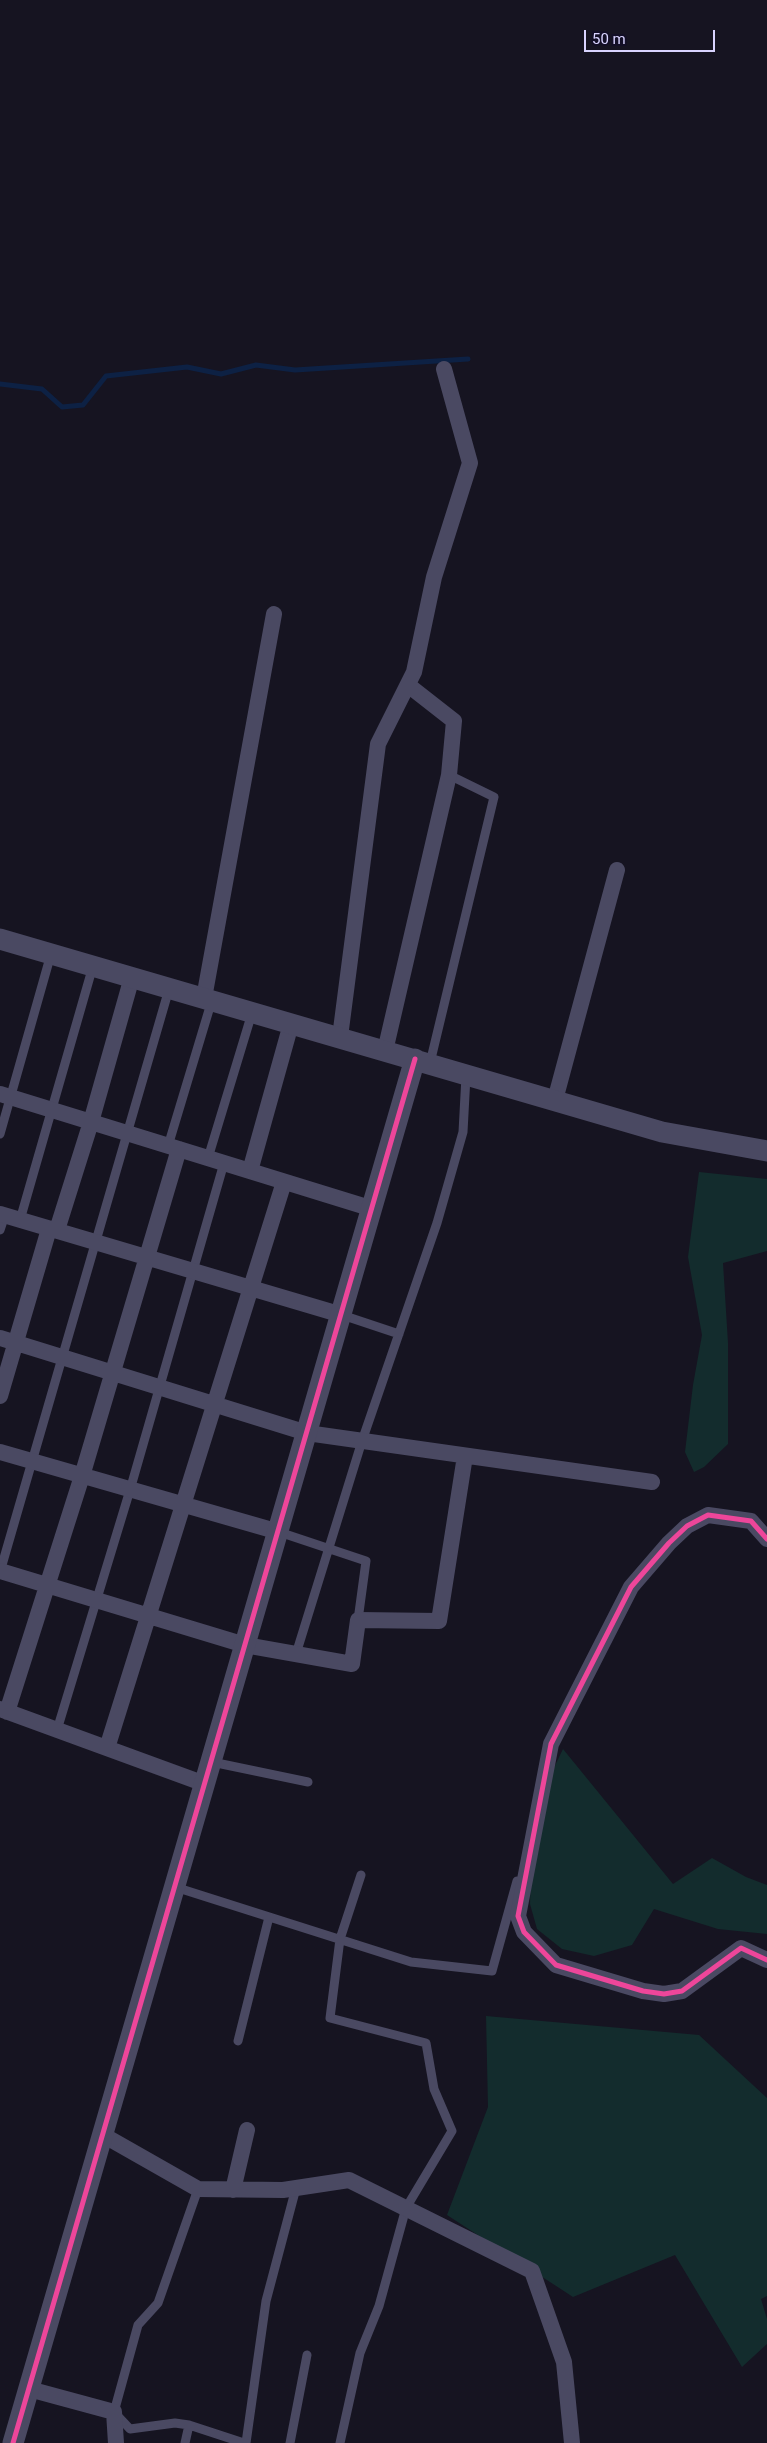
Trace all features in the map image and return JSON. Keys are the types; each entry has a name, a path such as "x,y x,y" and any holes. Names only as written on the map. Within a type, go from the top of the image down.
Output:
{"street":[{"path":"340,1037 378,744 414,672 434,577 470,463 444,369"},
{"path":"208,999 274,614"},
{"path":"385,1051 449,775 454,721 408,685"},
{"path":"555,1100 617,870"},
{"path":"0,939 662,1132 767,1151"},
{"path":"0,1396 53,1230 91,1122 132,977"},
{"path":"250,1171 291,1024"},
{"path":"13,2443 373,1208 422,1061"},
{"path":"5,1096 373,1208"},
{"path":"174,1148 147,1258 82,1476 4,1710 205,1784"},
{"path":"107,1748 284,1182"},
{"path":"6,1220 97,1242 342,1315"},
{"path":"0,1338 308,1433 652,1482"},
{"path":"0,1452 279,1532"},
{"path":"0,1571 246,1646 352,1664 358,1620 440,1621 465,1456"},
{"path":"767,1540 751,1521 708,1515 681,1531 631,1586 551,1744 518,1916 524,1932 556,1965 650,1992 664,1994 682,1991 741,1948 767,1960"},
{"path":"233,2190 247,2130"},
{"path":"103,2135 198,2189 296,2188 349,2180 532,2272 564,2362 572,2443"},
{"path":"28,2388 114,2412 116,2443"}],"lane":[{"path":"422,1061 494,797 449,775"},
{"path":"0,1134 5,1096 51,954"},
{"path":"6,1220 52,1110 93,966"},
{"path":"0,1571 61,1357 97,1242 169,988"},
{"path":"174,1148 208,999"},
{"path":"208,1158 252,1013"},
{"path":"296,1654 362,1441 437,1223 463,1132 466,1074"},
{"path":"57,1730 130,1490 224,1163"},
{"path":"342,1315 399,1334"},
{"path":"279,1532 366,1562 358,1620"},
{"path":"211,1762 308,1782"},
{"path":"340,2443 360,2354 379,2306 406,2208 452,2131 434,2089 426,2043 330,2018 340,1939 361,1875"},
{"path":"175,1887 411,1962 492,1971 518,1880"},
{"path":"238,2041 269,1917"},
{"path":"198,2189 158,2304 138,2325 114,2412 130,2429 175,2423 189,2425 245,2443 266,2301 296,2188"},
{"path":"290,2443 307,2355"},
{"path":"185,2443 189,2425"}],"green space":[{"path":"699,1172 767,1179 767,1251 723,1263 728,1343 728,1444 704,1467 694,1472 685,1452 693,1385 702,1335 688,1257"},
{"path":"563,1749 673,1884 712,1858 746,1877 767,1885 767,1934 718,1929 654,1909 632,1945 594,1956 562,1949 537,1929 530,1904 531,1869 547,1782"},
{"path":"486,2016 699,2035 767,2098 767,2296 761,2299 767,2319 767,2344 742,2367 675,2255 573,2297 447,2215 488,2107"}],"waterway":[{"path":"0,384 42,389 62,407 83,405 106,376 187,367 221,374 256,365 295,370 468,359"}],"cycle path":[{"path":"13,2443 415,1059"},
{"path":"767,1539 751,1521 708,1515 687,1526 669,1543 631,1587 551,1744 518,1916 524,1932 556,1965 643,1991 664,1994 682,1991 741,1948 767,1960"}]}
